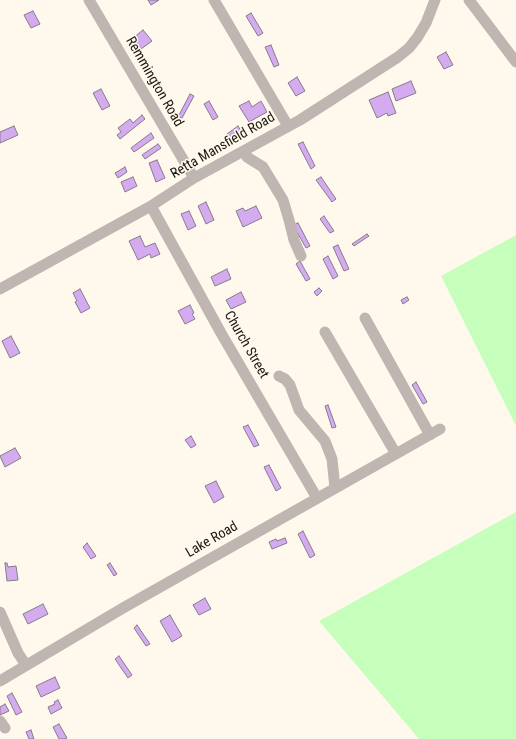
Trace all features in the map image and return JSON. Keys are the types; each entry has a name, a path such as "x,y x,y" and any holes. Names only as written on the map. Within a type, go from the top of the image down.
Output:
{"street":[{"name":"Remmington Road","path":"89,0 194,178"},
{"path":"214,0 288,126"},
{"name":"Retta Mansfield Road","path":"0,289 151,206 194,178 288,126 398,57 409,48 426,23 436,0"},
{"path":"469,0 516,62"},
{"path":"245,150 247,157 263,168 283,200 294,240 302,256"},
{"name":"Church Street","path":"151,206 225,339 317,498"},
{"path":"365,318 430,435"},
{"path":"325,332 396,454"},
{"path":"279,376 285,379 290,385 299,410 325,441 329,449 334,468 335,488"},
{"name":"Lake Road","path":"0,680 123,608 440,429"},
{"path":"0,612 26,666"}],"green space":[{"path":"516,235 516,426 441,276"},
{"path":"516,512 516,739 419,739 319,621"}],"building":[{"path":"148,0 159,0 151,5"},
{"path":"33,11 40,24 31,28 24,15"},
{"path":"251,13 263,33 258,36 246,16"},
{"path":"143,30 152,41 141,49 133,38"},
{"path":"271,45 279,65 274,67 265,47"},
{"path":"446,52 453,65 444,69 437,57"},
{"path":"297,77 305,91 296,96 288,83"},
{"path":"411,81 416,93 396,101 392,89"},
{"path":"101,89 110,106 102,110 93,93"},
{"path":"388,92 396,113 388,116 387,113 377,118 369,100"},
{"path":"190,94 194,96 182,118 178,117"},
{"path":"209,101 218,117 213,120 204,104"},
{"path":"249,101 252,107 261,101 267,112 249,122 239,106"},
{"path":"142,115 145,119 120,139 117,135 121,132 118,128 130,119 133,123"},
{"path":"14,126 18,135 0,143 0,132"},
{"path":"238,126 243,134 232,142 227,134"},
{"path":"151,133 154,138 134,152 131,148"},
{"path":"303,142 315,166 311,169 298,144"},
{"path":"158,144 161,148 145,159 142,155"},
{"path":"157,160 165,178 156,182 149,163"},
{"path":"125,167 127,172 118,178 115,173"},
{"path":"133,177 137,186 125,192 121,182"},
{"path":"321,177 336,199 332,202 316,180"},
{"path":"206,202 214,220 206,224 198,206"},
{"path":"256,206 262,218 243,227 236,211 243,208 245,211"},
{"path":"189,211 196,226 188,230 181,214"},
{"path":"324,216 334,231 330,233 320,219"},
{"path":"298,223 310,246 306,248 293,225"},
{"path":"367,234 369,236 354,246 352,244"},
{"path":"140,236 145,247 155,243 160,254 151,258 150,254 138,260 129,241"},
{"path":"338,245 349,269 344,271 333,247"},
{"path":"328,256 338,276 333,279 323,259"},
{"path":"300,261 310,279 306,281 296,264"},
{"path":"227,269 231,279 215,286 211,277"},
{"path":"319,288 322,291 317,296 314,292"},
{"path":"80,289 90,308 81,313 75,302 77,301 73,293"},
{"path":"241,292 246,302 231,309 226,300"},
{"path":"407,297 409,300 403,304 401,300"},
{"path":"190,305 195,319 185,324 178,311"},
{"path":"11,336 20,353 10,358 2,341"},
{"path":"416,382 427,402 423,404 412,385"},
{"path":"328,405 336,427 332,428 325,406"},
{"path":"248,425 259,445 254,447 243,427"},
{"path":"191,436 196,445 191,448 185,440"},
{"path":"15,448 21,458 5,467 0,456"},
{"path":"269,465 281,488 276,491 264,467"},
{"path":"216,481 224,497 214,503 205,486"},
{"path":"303,531 315,555 310,558 298,534"},
{"path":"285,538 287,543 272,549 269,542 276,539 277,541"},
{"path":"87,543 96,556 91,559 83,547"},
{"path":"5,563 7,563 8,567 16,566 18,580 7,581"},
{"path":"110,563 117,574 114,576 107,565"},
{"path":"205,598 211,609 199,615 193,605"},
{"path":"43,604 48,614 28,624 23,614"},
{"path":"170,615 182,636 172,642 160,621"},
{"path":"137,625 150,644 146,646 134,628"},
{"path":"119,656 132,675 128,678 115,659"},
{"path":"55,677 60,688 41,697 36,686"},
{"path":"12,693 22,712 16,715 7,696"},
{"path":"58,700 62,708 51,714 48,707 55,704 54,702"},
{"path":"5,704 9,711 0,715 0,707"},
{"path":"59,724 67,738 59,739 53,727"},
{"path":"31,730 34,739 29,739 26,732"}]}
